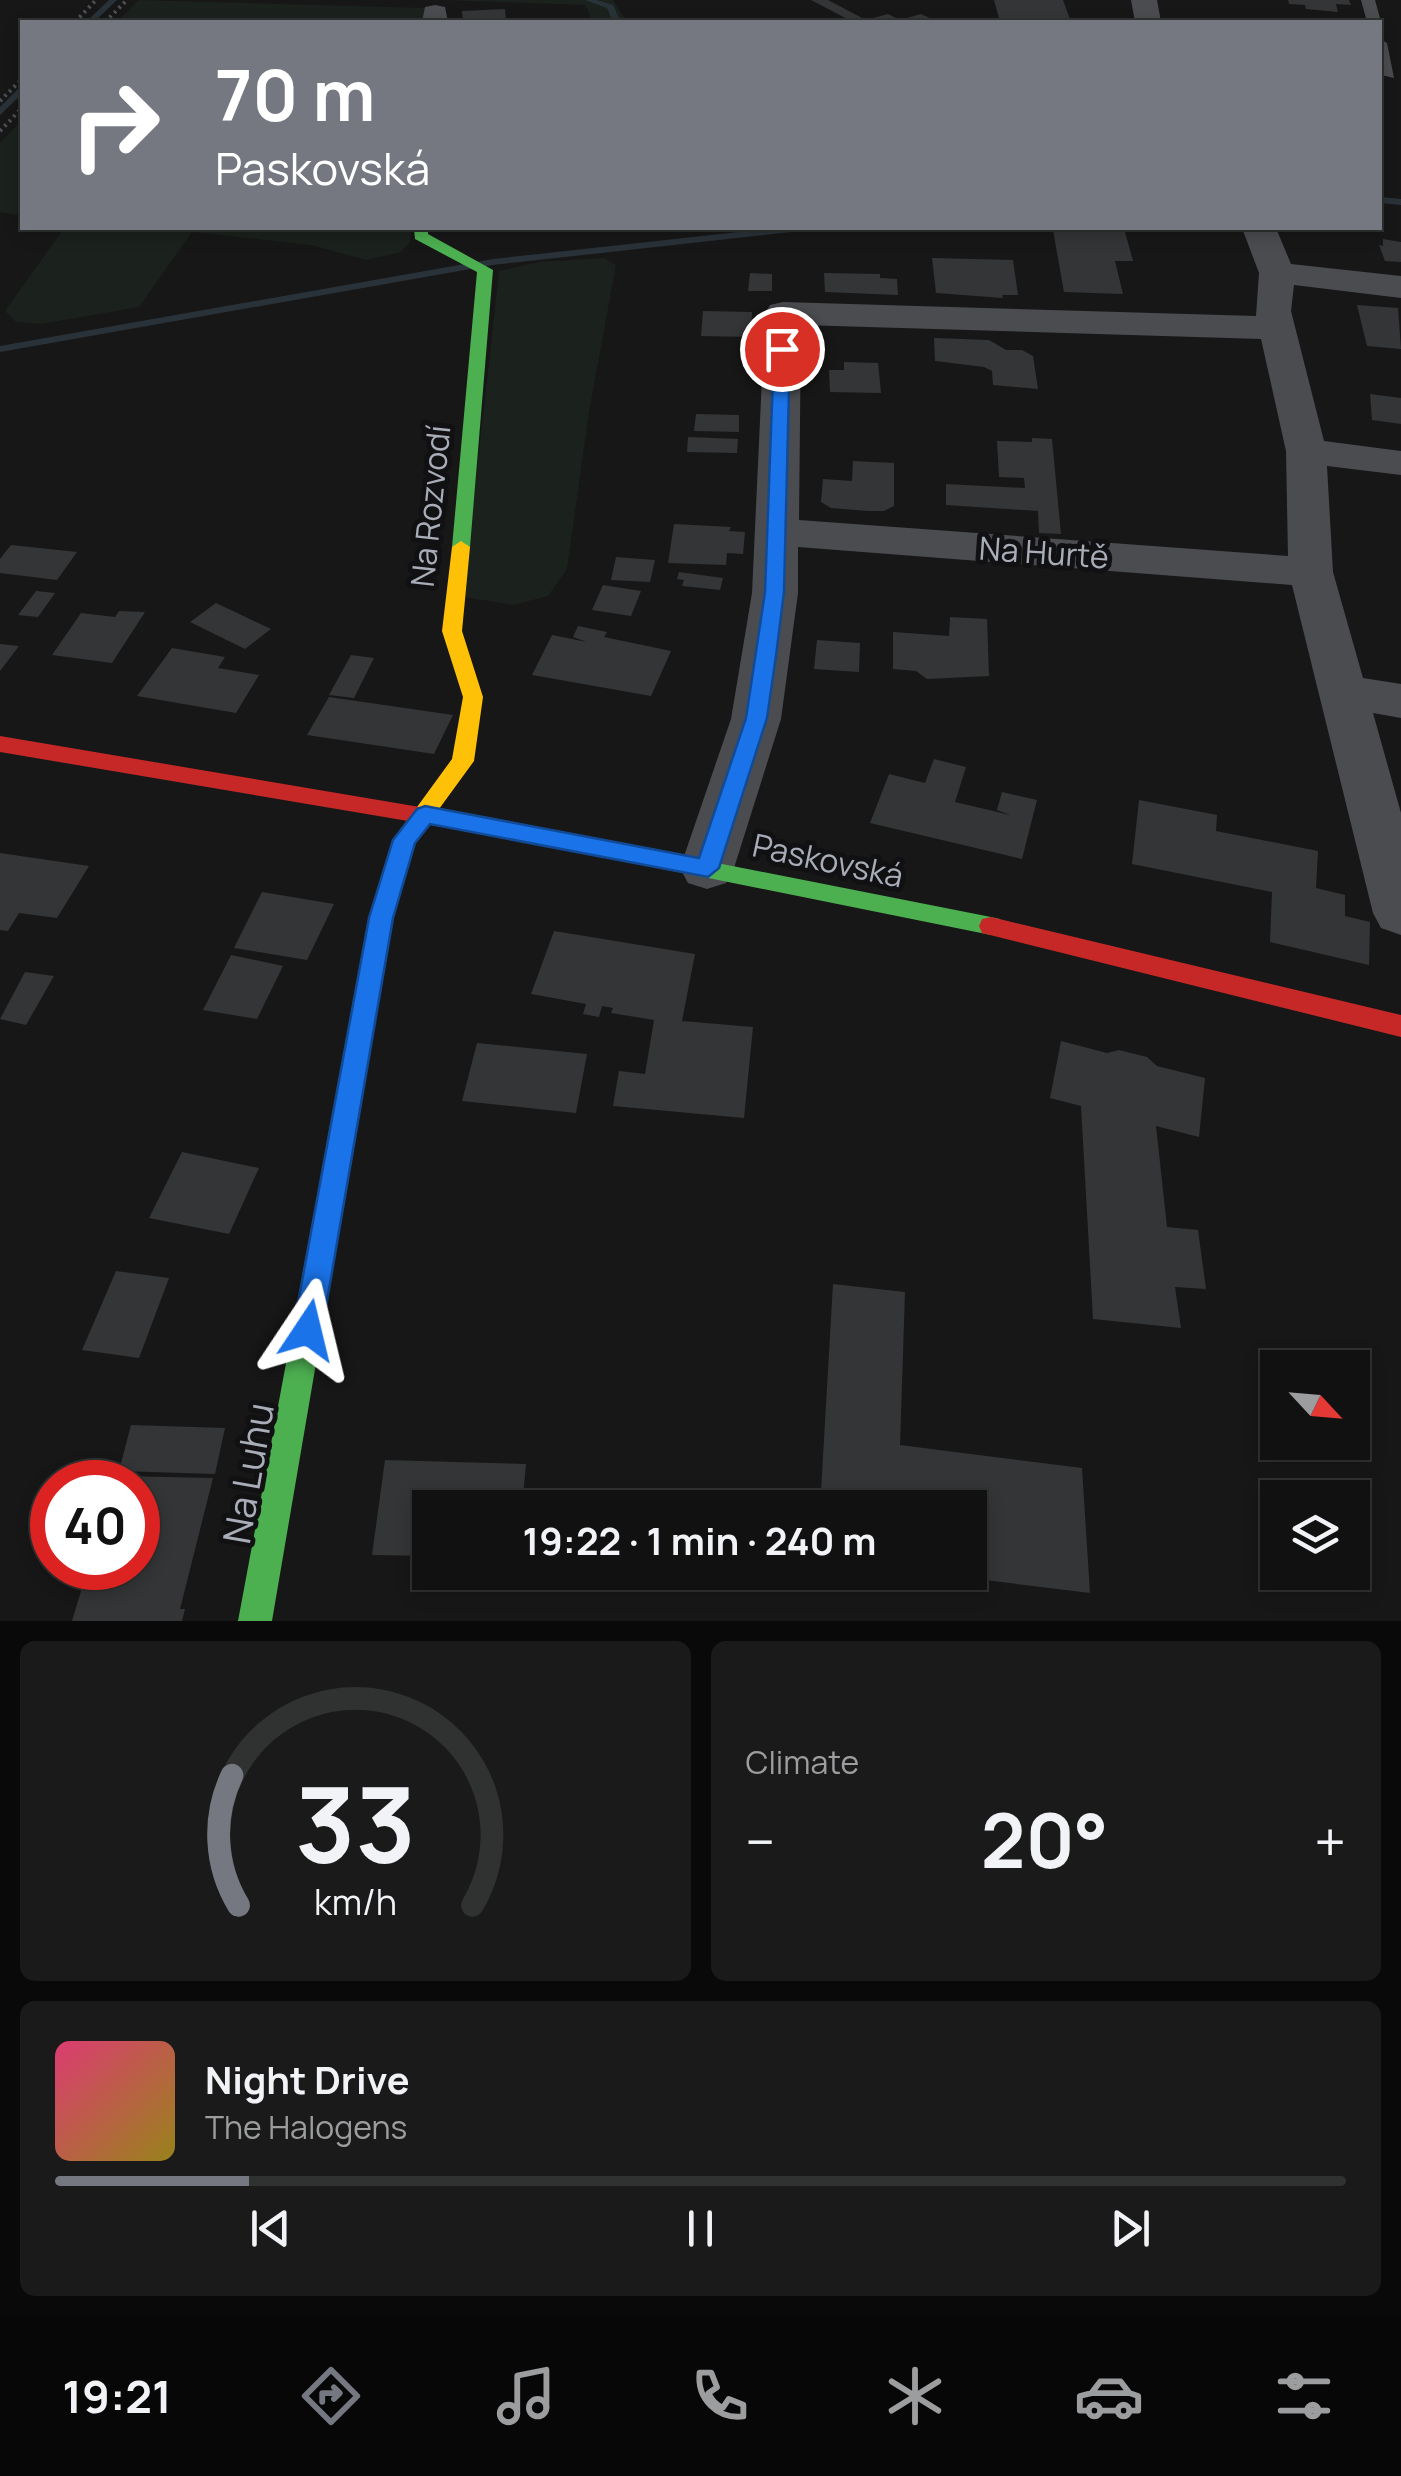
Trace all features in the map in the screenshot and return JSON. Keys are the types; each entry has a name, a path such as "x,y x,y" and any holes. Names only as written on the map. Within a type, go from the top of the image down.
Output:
{"street":[{"name":"Na Rozvodí","path":"421,230 420,236 485,270 473,446 452,632 473,696 462,762 425,815"},
{"path":"1260,230 1277,273 1273,311 1306,451 1312,572 1401,913"},
{"path":"1277,273 1401,287"},
{"path":"708,868 756,718 774,592 783,313 1278,328"},
{"path":"1306,451 1401,464"},
{"name":"Na Hurtě","path":"776,532 1312,572"},
{"path":"1343,692 1401,701"},
{"name":"Paskovská","path":"0,744 425,815 708,868 1058,941 1401,1026"},
{"name":"Na Luhu","path":"255,1621 381,918 404,840 425,815"}],"lane":[{"path":"1382,49 1390,75"}],"path":[{"path":"78,20 96,0"},
{"path":"107,20 127,0"},
{"path":"0,102 20,81"},
{"path":"0,131 20,110"}],"shaded area":[{"path":"139,0 425,8 424,20 119,20"},
{"path":"442,0 613,0 626,20 592,20 585,5"},
{"path":"20,122 20,216 0,212 0,143"},
{"path":"63,230 411,230 410,242 401,252 366,260 311,245 192,232 139,307 41,324 16,322 5,311"},
{"path":"604,258 616,265 589,412 567,569 548,596 514,605 463,597 499,271 539,262"}],"building":[{"path":"811,0 828,0 866,20 849,20"},
{"path":"994,0 1063,0 1070,20 999,20"},
{"path":"1288,0 1349,0 1351,5 1336,4 1338,12 1306,9 1305,5 1289,4"},
{"path":"505,9 506,20 463,20 462,11"},
{"path":"888,14 900,20 866,20"},
{"path":"921,14 934,20 900,20"},
{"path":"1053,230 1125,232 1133,261 1115,261 1123,294 1064,292"},
{"path":"1383,239 1401,242 1401,262 1385,261 1379,245 1383,246"},
{"path":"932,258 1013,260 1018,295 1002,295 1003,298 936,293"},
{"path":"750,273 772,274 772,291 748,291"},
{"path":"824,273 880,274 880,278 897,279 898,295 825,292"},
{"path":"1357,305 1398,308 1401,349 1367,346"},
{"path":"703,311 752,312 751,337 701,336"},
{"path":"934,338 989,340 1006,350 1022,350 1033,356 1038,389 993,385 992,371 984,367 935,361"},
{"path":"844,362 878,363 881,393 830,392 829,370 844,370"},
{"path":"1370,394 1401,398 1401,424 1372,420"},
{"path":"696,414 739,415 739,432 694,431"},
{"path":"688,437 738,439 737,453 687,452"},
{"path":"1032,438 1052,439 1061,534 1039,533 1038,511 946,505 946,484 1025,488 1024,478 999,477 997,441 1032,442"},
{"path":"853,461 894,463 894,506 884,511 868,511 831,508 821,502 823,479 852,481"},
{"path":"674,524 731,527 729,531 745,532 743,554 727,553 726,565 668,563"},
{"path":"11,545 77,552 57,580 0,573 0,559"},
{"path":"616,557 655,560 650,582 611,580"},
{"path":"679,572 723,578 720,590 682,586 684,580 677,579"},
{"path":"603,585 641,591 631,616 592,610"},
{"path":"36,591 55,593 38,617 18,615"},
{"path":"216,603 271,629 245,649 190,622"},
{"path":"119,611 145,612 112,663 52,655 81,613 115,617"},
{"path":"950,617 987,619 989,676 927,679 916,671 893,669 893,632 949,636"},
{"path":"578,626 607,632 604,637 671,651 651,696 532,675 552,635 587,642 573,637"},
{"path":"817,640 860,643 859,672 814,669"},
{"path":"0,644 19,646 0,671"},
{"path":"172,648 225,657 218,668 259,675 236,713 137,696"},
{"path":"351,655 374,658 354,698 329,695"},
{"path":"329,697 453,715 434,754 307,735"},
{"path":"934,759 966,767 955,802 1010,815 997,810 1002,792 1037,800 1022,859 870,823 889,774 925,783"},
{"path":"1139,800 1217,815 1216,831 1318,851 1316,888 1345,895 1345,916 1370,922 1369,965 1270,942 1272,892 1132,864"},
{"path":"0,853 89,866 57,918 19,913 8,931 0,930"},
{"path":"262,892 334,904 307,960 234,948"},
{"path":"554,931 695,954 682,1021 753,1027 744,1118 613,1106 619,1071 645,1074 654,1020 611,1013 613,1008 602,1006 599,1017 583,1014 586,1004 531,994"},
{"path":"231,955 283,966 257,1019 203,1010"},
{"path":"25,972 54,976 26,1025 0,1019"},
{"path":"1061,1041 1107,1053 1119,1050 1147,1057 1157,1066 1205,1078 1199,1137 1156,1126 1167,1227 1198,1230 1206,1289 1175,1287 1181,1328 1093,1319 1081,1106 1050,1098"},
{"path":"477,1043 587,1054 576,1113 462,1101"},
{"path":"182,1152 259,1168 229,1234 149,1218"},
{"path":"116,1271 169,1278 139,1358 82,1350"},
{"path":"833,1284 905,1292 900,1445 1082,1468 1090,1593 987,1580 987,1490 821,1490"},
{"path":"131,1425 225,1428 215,1474 160,1472 160,1460 122,1460"},
{"path":"385,1460 526,1464 524,1490 412,1490 412,1556 372,1555"},
{"path":"160,1477 213,1478 180,1609 185,1609 182,1621 72,1621 81,1590 160,1590"}],"waterway":[{"path":"92,20 113,0"},
{"path":"589,0 610,7 616,20"},
{"path":"0,112 20,92"},
{"path":"1382,200 1401,202"},
{"path":"742,230 745,234"},
{"path":"745,234 782,230"},
{"path":"0,349 493,262 745,234"}],"traffic: fast":[{"path":"421,230 420,236 485,270 461,547"},
{"path":"515,831 991,926"},
{"path":"255,1621 370,977"}],"traffic: slow":[{"path":"370,977 381,918 404,840 463,761 473,697 452,631 461,547"}],"traffic: jam":[{"path":"0,744 515,831"},
{"path":"991,926 1401,1026"}],"route":[{"path":"308,1330 381,918 404,840 425,815 708,868 756,718 766,656 774,592 782,349"}]}
